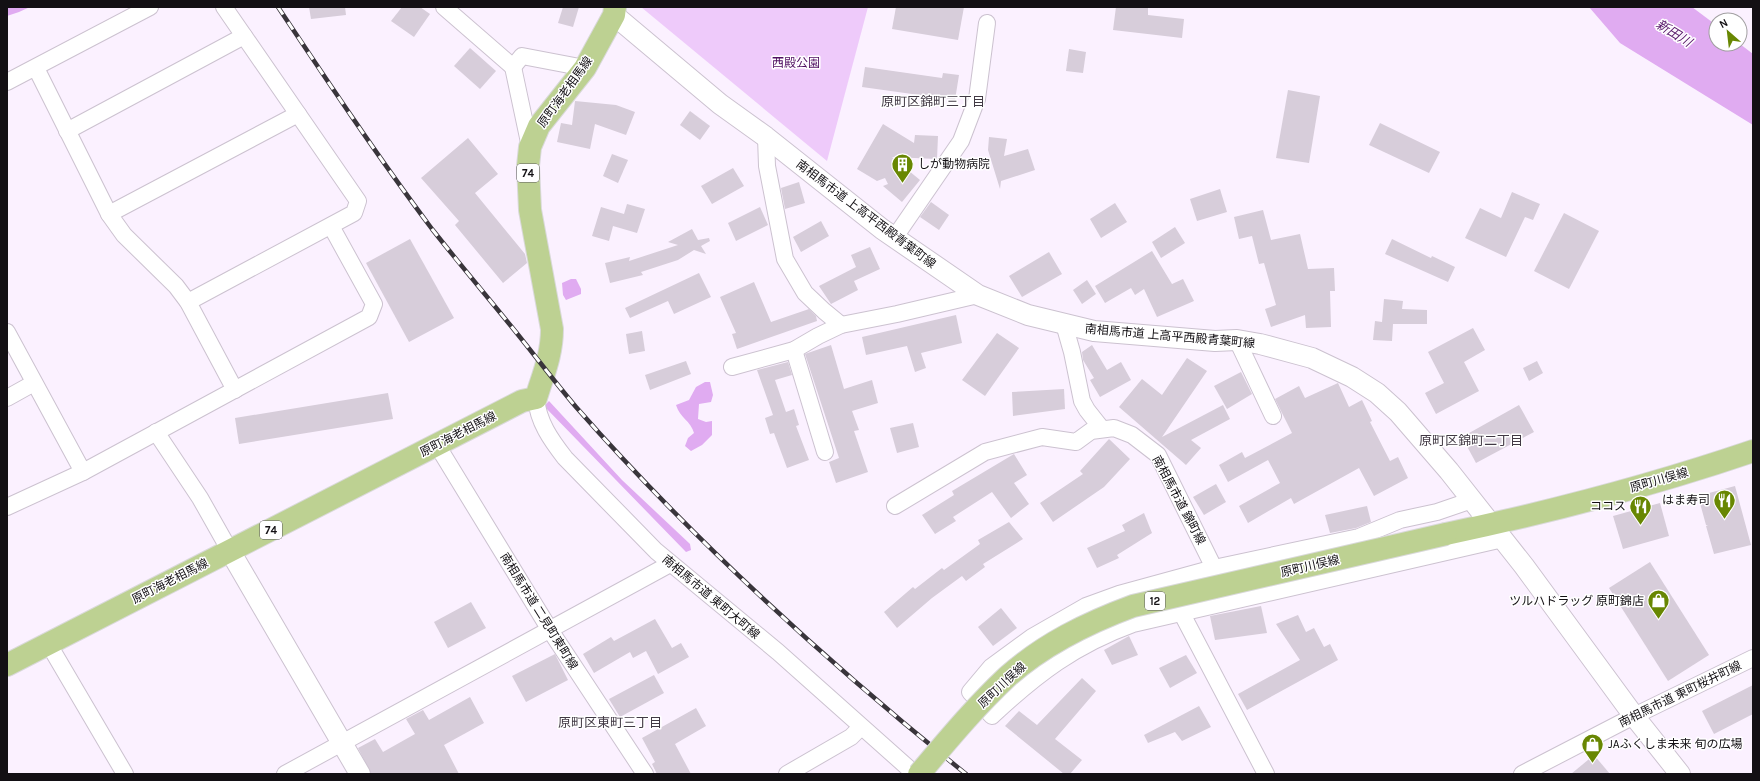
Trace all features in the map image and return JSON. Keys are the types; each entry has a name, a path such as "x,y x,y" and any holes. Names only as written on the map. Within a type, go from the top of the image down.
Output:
{"main road":[{"name":"原町海老相馬線","path":"7,665 522,401 536,398 550,357 552,330 530,210 528,166 530,147 539,126 585,68 614,11"},
{"name":"原町川俣線","path":"914,774 981,702 1007,677 1049,646 1075,630 1103,617 1133,606 1446,534 1497,532 1753,451"}],"street":[{"path":"7,82 150,7"},
{"path":"188,302 354,213 358,201 224,7"},
{"path":"444,7 513,67 530,147"},
{"name":"南相馬市道 上高平西殿青葉町線","path":"614,11 720,104 766,137 882,229 935,267 978,295 1028,315 1102,332 1215,341 1237,340 1312,358 1352,377 1377,393 1398,412 1450,471 1634,716 1680,774"},
{"path":"895,237 961,141 977,99 987,24"},
{"path":"67,131 244,36"},
{"path":"513,67 522,56 585,68"},
{"path":"36,68 109,214 124,235 176,286 188,302 235,390"},
{"path":"109,214 298,114"},
{"path":"766,137 767,166 785,259 805,293 842,325"},
{"path":"7,507 83,472 370,317 374,304 331,226"},
{"path":"732,367 794,350 842,325 978,295"},
{"path":"896,506 985,452 1042,436 1076,442 1091,431 1102,429 1082,401 1072,352 1064,324"},
{"path":"7,332 83,472"},
{"path":"1237,340 1273,416"},
{"path":"794,350 825,452"},
{"path":"7,398 34,383"},
{"name":"南相馬市道 東町大町線","path":"536,398 537,413 555,446 616,512 670,564 778,652 914,774"},
{"name":"南相馬市道 錦町線","path":"1102,429 1114,428 1132,436 1158,455 1215,571"},
{"path":"156,432 200,498 360,774"},
{"name":"南相馬市道 二見町東町線","path":"436,445 550,630 645,774"},
{"path":"1472,500 1437,512 1400,520 1359,537 1119,594 1086,606 1032,637 991,667 970,692 992,716 1037,675 1064,657 1105,634 1133,624 1229,598 1497,532"},
{"path":"285,774 670,564"},
{"path":"1181,612 1266,774"},
{"path":"48,643 125,774"},
{"name":"南相馬市道 東町桜井町線","path":"1522,774 1634,716 1753,658"},
{"path":"787,774 851,737 861,727"}],"green space":[{"name":"西殿公園","path":"641,7 868,7 827,161"}],"water":[{"path":"7,7 30,7 7,16"},
{"name":"新田川","path":"1589,7 1692,7 1708,19 1708,52 1748,52 1748,50 1753,54 1753,125 1620,43"},
{"path":"571,279 576,279 581,289 581,294 566,300 563,295 562,283"},
{"path":"705,382 710,382 713,395 711,402 699,404 698,419 706,422 712,421 712,435 702,445 691,451 685,446 688,438 694,433 693,429 680,413 676,405 689,400 696,387"},
{"path":"549,401 622,480 690,544 691,550 686,552 544,406"}],"building":[{"path":"309,7 345,7 346,15 311,19"},
{"path":"402,7 420,7 430,14 414,37 391,21"},
{"path":"563,7 579,7 573,27 558,23"},
{"path":"896,7 964,7 958,40 892,29"},
{"path":"1116,7 1148,7 1148,15 1184,19 1182,38 1113,30"},
{"path":"470,48 496,71 480,89 454,66"},
{"path":"1069,49 1086,52 1083,73 1066,71"},
{"path":"865,67 942,78 943,73 959,75 955,100 862,87"},
{"path":"1288,90 1320,96 1309,163 1276,158"},
{"path":"575,101 616,105 635,112 626,135 595,124 590,149 557,142 561,123 572,125"},
{"path":"690,111 710,126 700,140 680,125"},
{"path":"1380,123 1440,152 1429,173 1369,145"},
{"path":"883,124 914,143 915,135 938,136 937,159 892,157 920,180 902,202 883,186 888,184 885,178 877,181 857,169"},
{"path":"989,137 1007,139 1004,156 1028,149 1035,170 1001,181 1000,189 988,150"},
{"path":"468,138 498,174 475,193 525,254 527,263 503,283 455,225 459,221 421,178"},
{"path":"612,154 628,160 618,183 603,176"},
{"path":"733,168 744,186 712,204 701,186"},
{"path":"799,182 805,203 785,209 781,188"},
{"path":"1220,189 1227,212 1197,221 1190,199"},
{"path":"1512,192 1540,204 1533,220 1525,217 1506,257 1465,238 1480,208 1501,218"},
{"path":"931,202 949,215 939,230 920,217"},
{"path":"1115,203 1127,222 1101,238 1090,219"},
{"path":"627,204 645,209 637,233 613,226 609,241 592,236 601,207 624,214"},
{"path":"760,207 768,225 736,241 728,223"},
{"path":"1263,210 1271,240 1300,234 1308,269 1334,268 1335,291 1330,291 1331,327 1306,328 1305,315 1271,327 1265,309 1276,305 1264,263 1259,264 1252,236 1239,239 1234,217"},
{"path":"1564,213 1599,231 1569,289 1534,271"},
{"path":"821,221 829,236 801,252 793,237"},
{"path":"1175,227 1185,243 1161,258 1152,242"},
{"path":"692,229 698,240 709,238 710,241 701,246 706,254 694,250 678,260 641,272 643,275 610,283 605,263 630,257 629,261 678,245 668,242"},
{"path":"410,239 454,318 409,342 366,263"},
{"path":"1392,239 1431,258 1432,256 1455,267 1448,282 1385,254"},
{"path":"870,247 880,269 854,281 858,290 831,304 819,286 856,267 851,255"},
{"path":"1152,251 1172,284 1183,279 1194,301 1157,317 1144,289 1135,295 1131,288 1105,303 1095,286"},
{"path":"1049,252 1062,274 1022,297 1009,276"},
{"path":"699,273 711,297 674,314 668,301 630,318 625,308"},
{"path":"1087,280 1096,294 1082,304 1073,290"},
{"path":"754,282 771,322 809,309 816,316 817,321 737,349 732,334 736,333 720,297"},
{"path":"1384,299 1403,301 1402,309 1427,310 1427,324 1393,324 1392,341 1373,340 1375,321 1382,322"},
{"path":"956,315 962,343 921,353 926,368 915,372 907,346 866,355 862,337"},
{"path":"1473,328 1485,350 1464,362 1479,391 1436,414 1425,393 1444,383 1428,352"},
{"path":"642,331 645,351 629,354 626,334"},
{"path":"997,333 1019,348 985,396 962,380"},
{"path":"831,345 844,389 872,380 878,403 852,411 859,430 854,431 868,472 836,483 829,462 839,458 805,354"},
{"path":"1092,345 1107,370 1121,362 1131,380 1100,397 1090,380 1094,378 1083,360 1082,352"},
{"path":"1187,358 1207,371 1162,437 1223,405 1230,419 1191,440 1201,448 1186,465 1119,407 1142,379 1162,395"},
{"path":"686,361 691,374 650,390 645,375"},
{"path":"1537,361 1543,373 1529,381 1523,368"},
{"path":"788,362 792,375 775,380 786,412 794,409 799,425 796,426 809,460 787,468 774,433 770,434 765,418 773,415 757,370"},
{"path":"1241,372 1252,394 1227,409 1214,386"},
{"path":"1338,383 1349,407 1362,400 1372,421 1370,422 1390,461 1398,457 1408,478 1374,496 1359,468 1294,504 1291,498 1248,523 1239,506 1280,483 1268,460 1228,482 1219,465 1242,452 1245,458 1292,433 1275,399 1299,386 1305,398"},
{"path":"1064,389 1065,409 1013,416 1012,392"},
{"path":"388,393 393,419 239,444 235,418"},
{"path":"1519,405 1534,432 1476,463 1462,437"},
{"path":"913,423 919,447 897,453 890,428"},
{"path":"1109,439 1130,459 1104,487 1053,522 1040,503 1083,474 1080,471"},
{"path":"1014,454 1027,475 1014,483 1029,504 1011,518 992,492 953,517 956,521 935,534 922,515 954,495 952,491"},
{"path":"1216,484 1226,502 1204,515 1193,497"},
{"name":"はま寿司","path":"1735,486 1751,545 1714,554 1706,526 1708,525 1706,525 1698,496"},
{"name":"ココス","path":"1660,503 1669,536 1623,549 1613,516"},
{"path":"1367,506 1371,522 1356,528 1330,533 1325,515"},
{"path":"1144,513 1152,533 1117,555 1119,558 1097,568 1087,548 1125,531 1122,525"},
{"path":"1009,522 1023,539 983,564 985,567 966,581 962,576 932,598 897,628 884,612 913,587 915,589 942,568 944,570 980,544 978,540"},
{"name":"ツルハドラッグ 原町錦店","path":"1650,562 1709,655 1668,681 1609,588"},
{"path":"471,602 486,628 448,648 434,622"},
{"path":"1261,606 1267,633 1215,640 1210,616"},
{"path":"1001,608 1017,628 993,646 978,627"},
{"path":"1298,615 1306,632 1314,628 1324,647 1330,644 1338,660 1247,710 1238,694 1300,660 1276,624"},
{"path":"655,619 672,648 681,643 689,657 658,674 646,651 633,658 630,652 594,673 583,654 611,637 614,641"},
{"path":"1129,636 1138,655 1112,665 1104,650"},
{"path":"555,654 568,680 526,702 512,676"},
{"path":"1186,655 1197,673 1170,688 1159,668"},
{"path":"654,675 664,693 620,717 609,699"},
{"path":"1082,678 1096,691 1055,739 1082,760 1070,774 1064,774 1005,726 1019,711 1037,725"},
{"path":"1753,685 1753,714 1714,734 1702,711"},
{"path":"470,697 484,723 444,745 459,774 371,774 358,748 375,739 383,752 415,734 406,719 423,710 429,720"},
{"path":"1199,706 1211,727 1182,741 1175,732 1148,743 1144,735"},
{"path":"696,708 706,726 675,744 691,774 657,774 652,764 655,762 642,738"},
{"name":"JAふくしま未来 旬の広場","path":"1594,755 1610,774 1571,774"}],"railway":[{"path":"278,7 334,91 432,229 576,407 667,505 763,599 914,732 966,774"}],"place":[{"name":"しが動物病院","path":"902,184"},
{"name":"はま寿司","path":"1725,520"},
{"name":"ココス","path":"1641,526"},
{"name":"ツルハドラッグ 原町錦店","path":"1659,620"},
{"name":"JAふくしま未来 旬の広場","path":"1592,764"}],"district":[{"name":"原町区錦町三丁目","path":"933,101"},
{"name":"原町区錦町二丁目","path":"1471,440"},
{"name":"原町区東町三丁目","path":"610,722"}]}
